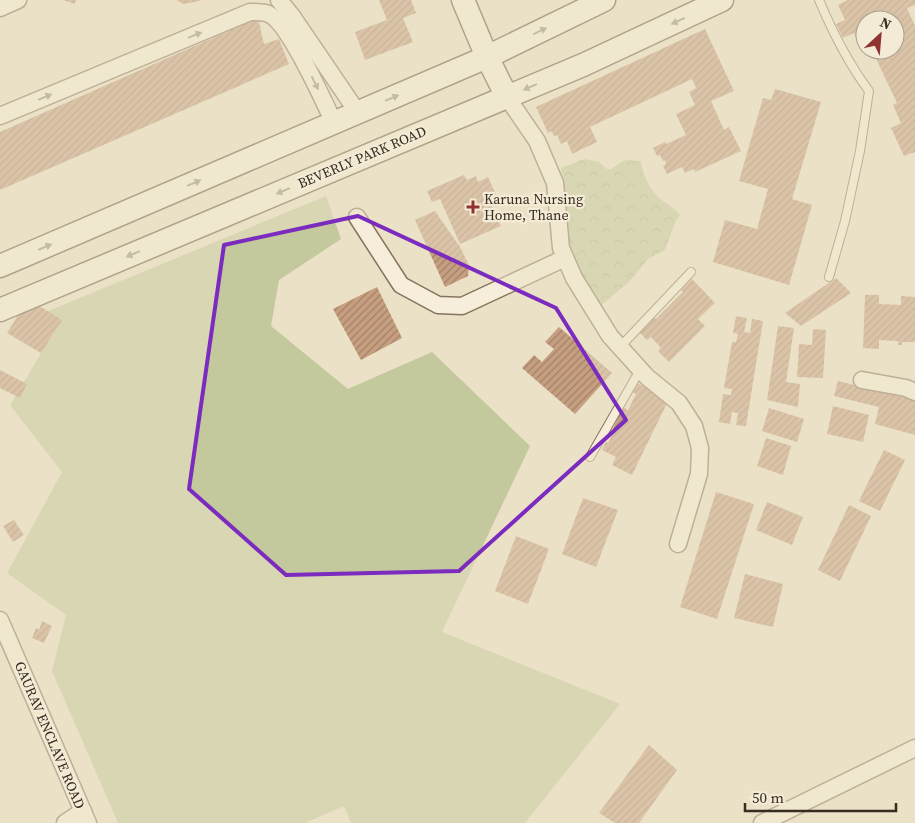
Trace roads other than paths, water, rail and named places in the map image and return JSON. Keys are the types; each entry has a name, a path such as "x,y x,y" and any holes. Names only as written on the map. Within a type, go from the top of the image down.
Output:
{"main road":[{"path":"462,0 486,57 506,97"},
{"path":"0,266 486,57 604,0"},
{"name":"BEVERLY PARK ROAD","path":"0,310 583,65 722,0"}],"street":[{"path":"0,8 18,0"},
{"path":"279,0 358,112"},
{"path":"0,116 250,12 267,13 280,22 315,81 334,123"},
{"path":"506,97 537,141 555,183 561,248 574,278 610,336 647,377 679,403 694,426 700,448 699,474 678,544"},
{"path":"357,217 401,285 438,305 462,306 565,258"},
{"path":"862,380 906,388 915,392"},
{"name":"GAURAV ENCLAVE ROAD","path":"0,620 85,817"},
{"path":"762,823 915,748"},
{"path":"65,823 85,817"}],"lane":[{"path":"819,0 833,34 868,92 858,160 845,221 829,277"},
{"path":"620,347 691,272"},
{"path":"590,457 640,370"}],"place":[{"name":"Karuna Nursing Home, Thane","path":"473,207"}]}
